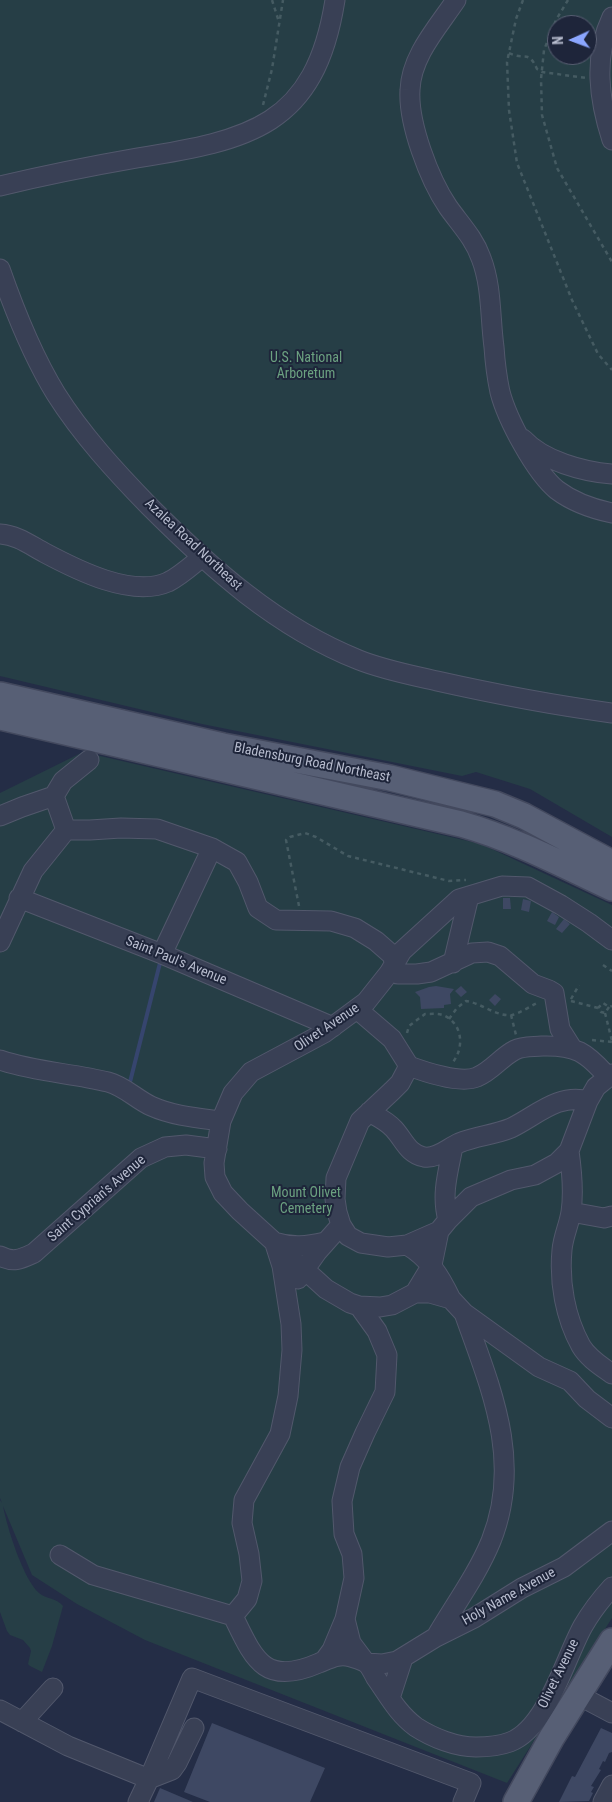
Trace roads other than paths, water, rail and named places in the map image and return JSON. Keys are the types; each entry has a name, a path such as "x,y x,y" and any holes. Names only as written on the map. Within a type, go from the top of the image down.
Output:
{"main road":[{"name":"Bladensburg Road Northeast","path":"10,709 224,746 390,778 495,804 524,816 612,863"},
{"name":"Bladensburg Road Northeast","path":"10,709 486,831 612,888"},
{"path":"516,1802 578,1695 612,1641"}],"street":[{"path":"0,186 101,164 194,149 245,134 260,126 281,112 304,89 320,57 335,0"},
{"path":"456,0 416,61 410,79 410,108 421,146 434,182 448,206 473,240 483,264 488,286 493,346 500,392 506,411 536,466 551,485 578,502 612,513"},
{"path":"612,18 600,58 602,101 612,140"},
{"name":"Azalea Road Northeast","path":"0,269 38,361 74,421 136,493 202,557 253,600 282,620 326,645 363,661 505,696 612,712"},
{"path":"516,430 530,446 550,457 578,469 612,474"},
{"path":"0,534 12,535 55,558 106,580 126,586 148,587 168,582 202,557"},
{"path":"0,816 54,796 63,781 89,760"},
{"path":"54,796 66,830"},
{"path":"66,830 157,829 212,848 238,862 258,908 276,920 331,921 355,928 376,941 392,955 398,974 431,972 472,953 488,952 500,956 533,984 549,990 562,1000 560,1029 572,1048"},
{"path":"0,942 33,871 66,830"},
{"path":"162,954 212,848"},
{"name":"Olivet Avenue","path":"359,1306 326,1290 223,1193 215,1176 214,1163 222,1121 233,1093 251,1072 333,1027 366,1002 389,973 402,951 459,899 502,886 528,887 561,904 612,940"},
{"path":"453,963 470,896"},
{"name":"Saint Paul's Avenue","path":"19,898 162,954 333,1027"},
{"path":"357,1009 392,1038 406,1060 423,1071 461,1079 476,1078 510,1053 519,1049 551,1046 572,1048 590,1057 610,1076 596,1086 568,1151 557,1163 535,1175 511,1180 471,1197 444,1226 407,1245 388,1247 361,1243 348,1236 341,1225 335,1199 336,1178 360,1121 400,1083 406,1060"},
{"path":"0,1060 37,1070 110,1083 128,1091 132,1096 152,1106 169,1112 222,1121"},
{"path":"369,1112 383,1120 394,1130 414,1154 433,1158 468,1140 511,1128 559,1101 582,1099 588,1101"},
{"name":"Saint Cyprian's Avenue","path":"4,1258 22,1258 34,1253 141,1158 165,1147 186,1145 217,1149"},
{"path":"415,1293 432,1265 444,1226 446,1177 452,1147"},
{"path":"568,1151 573,1185 571,1212 562,1248 560,1283 569,1318 582,1347 596,1363 612,1374"},
{"path":"433,1158 446,1177"},
{"path":"573,1185 592,1216"},
{"path":"571,1212 604,1218 612,1216"},
{"path":"288,1295 325,1242 341,1225"},
{"path":"274,1242 287,1246 302,1247 325,1242"},
{"path":"233,1616 248,1599 252,1581 249,1554 242,1523 244,1500 280,1434 288,1396 292,1350 288,1295 282,1266 274,1242"},
{"path":"407,1245 432,1265 444,1284 450,1299 464,1313 539,1367 570,1381 609,1413"},
{"path":"359,1306 380,1307 392,1305 415,1293 430,1293 450,1299"},
{"path":"377,1331 392,1305"},
{"path":"324,1661 332,1650 344,1619 354,1578 352,1554 344,1534 342,1501 350,1466 385,1392 387,1355 377,1331 359,1306"},
{"path":"436,1637 477,1569 490,1543 499,1519 504,1491 505,1457 497,1413 464,1313"},
{"name":"Holy Name Avenue","path":"366,1663 382,1664 403,1658 436,1637 474,1618 522,1588 564,1567 612,1531"},
{"path":"60,1555 93,1575 233,1616 252,1654 275,1671 291,1672 303,1670 338,1655 350,1656 366,1663"},
{"name":"Olivet Avenue","path":"344,1619 351,1643 408,1721 423,1732 465,1747 489,1746 511,1742 528,1730 546,1704 562,1675 583,1625 612,1587"},
{"path":"390,1698 403,1658"},
{"path":"138,1802 192,1678 471,1783 463,1802"},
{"path":"22,1722 53,1688"},
{"path":"578,1695 612,1713"},
{"path":"0,1710 68,1746 149,1779 172,1770 178,1763 194,1728"},
{"path":"603,1802 612,1785"}],"waterway":[{"path":"129,1086 161,959"}],"park label":[{"name":"U.S. National Arboretum","path":"306,366"},
{"name":"Mount Olivet Cemetery","path":"306,1202"}]}
